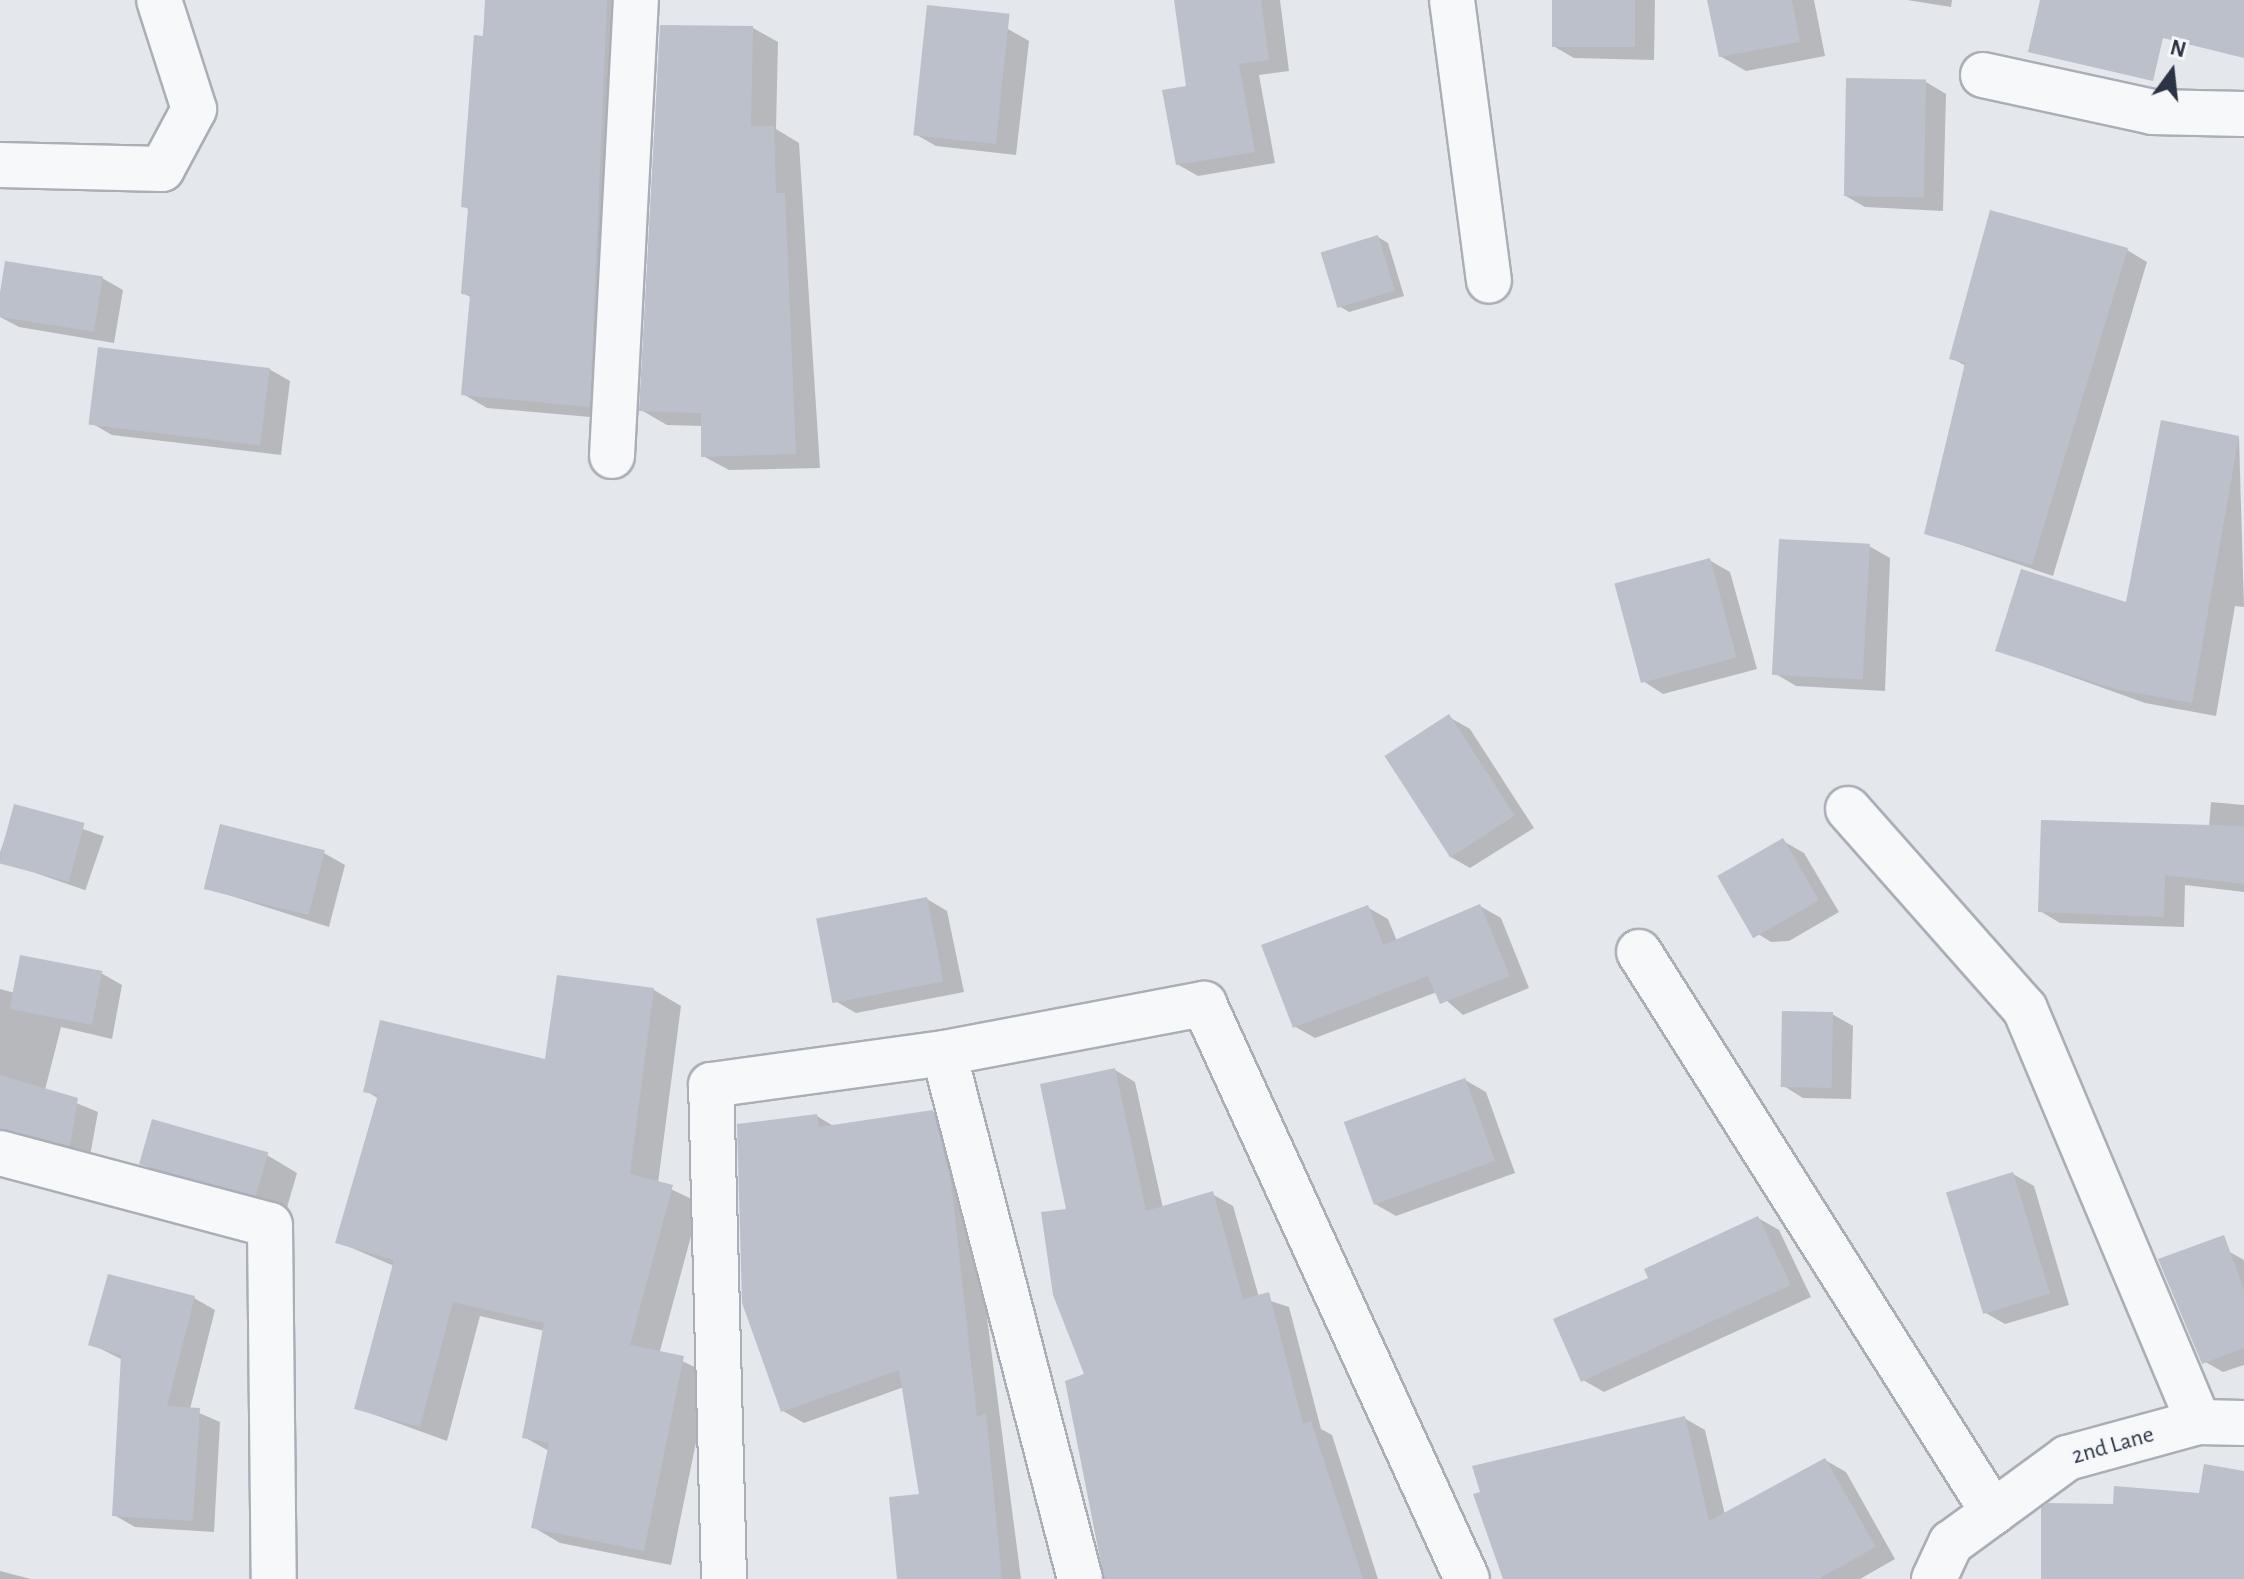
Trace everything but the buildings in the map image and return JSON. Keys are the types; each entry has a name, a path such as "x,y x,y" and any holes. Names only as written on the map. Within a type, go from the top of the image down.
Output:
{"street":[{"path":"0,165 162,169 194,109 159,0"},
{"path":"612,456 636,0"},
{"path":"1452,0 1489,281"},
{"path":"1983,75 2152,112 2244,114"},
{"path":"1848,809 2025,1009 2199,1422"},
{"path":"1639,952 1993,1512"},
{"path":"724,1579 711,1085 944,1053 1204,1004 1467,1579"},
{"path":"944,1053 1080,1579"},
{"path":"0,1153 270,1225 274,1579"},
{"name":"2nd Lane","path":"1934,1579 1951,1543 2067,1458 2199,1422 2244,1423"}]}
